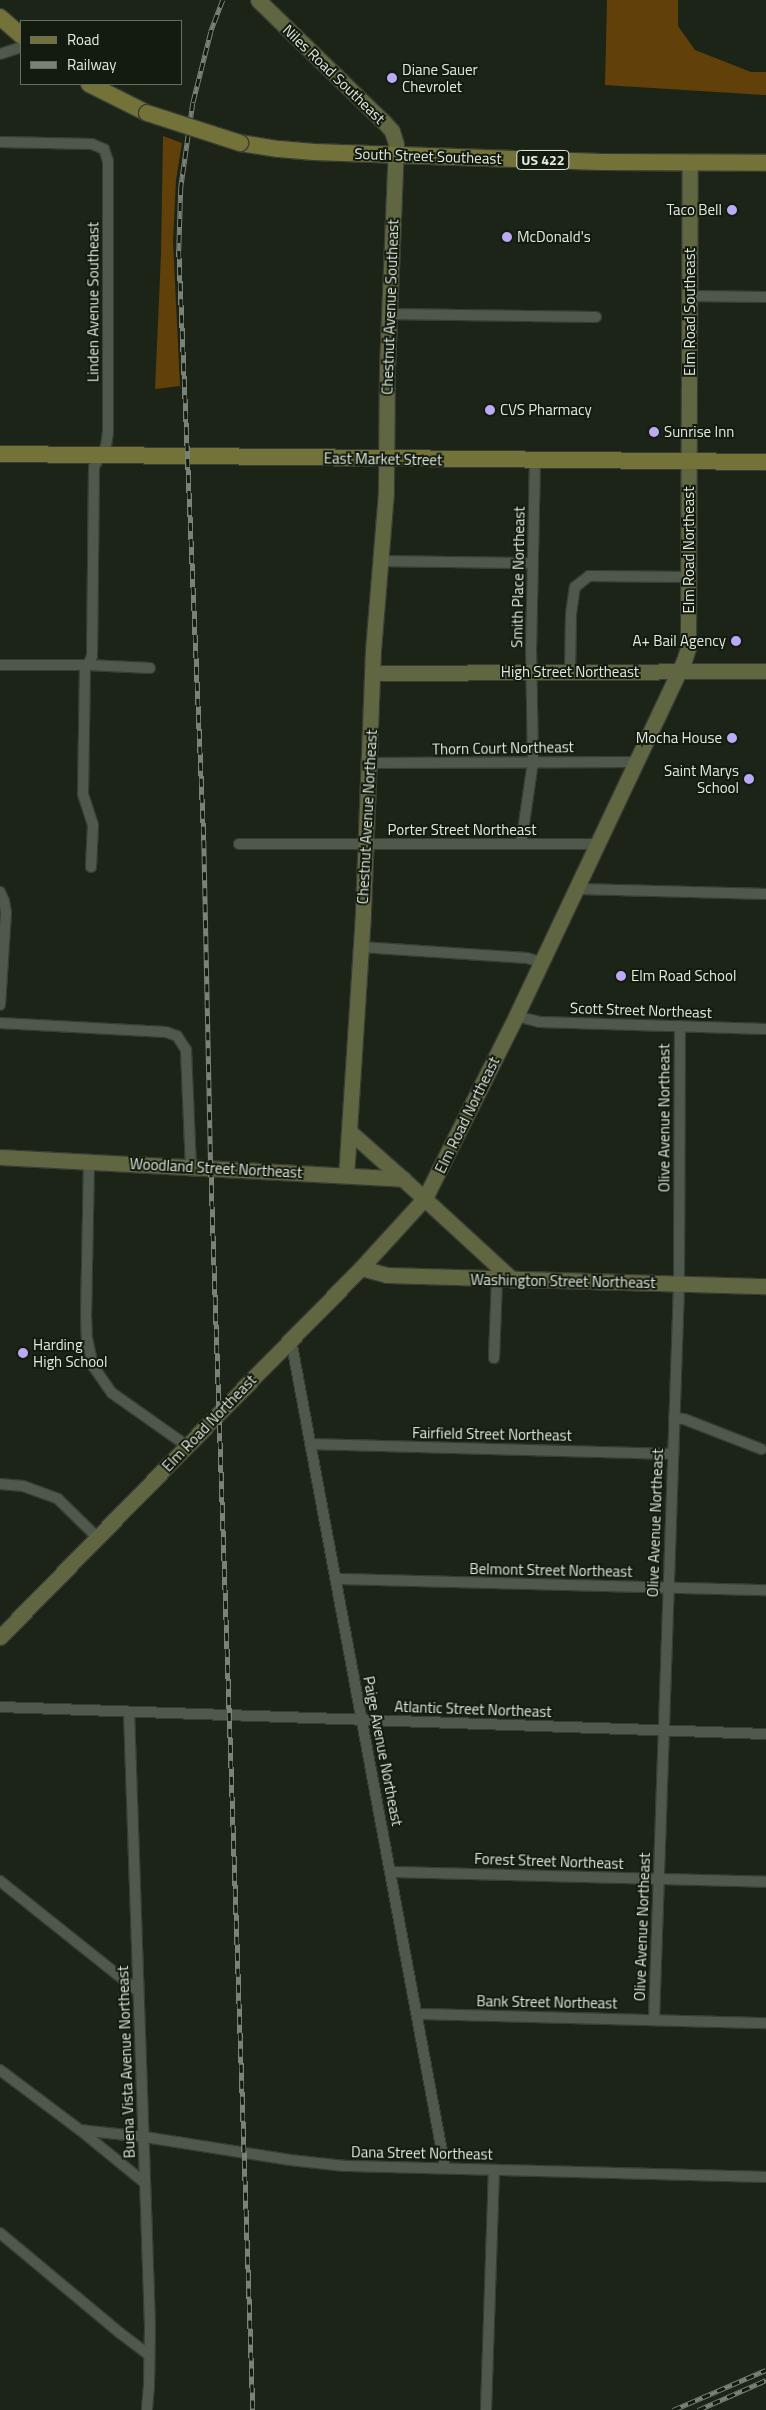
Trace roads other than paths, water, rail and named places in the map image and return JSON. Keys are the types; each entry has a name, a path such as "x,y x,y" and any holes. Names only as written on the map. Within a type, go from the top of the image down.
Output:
{"main road":[{"path":"0,17 20,34"},
{"name":"South Street Southeast","path":"91,85 147,113 240,143 279,149 396,155 690,163 766,163"},
{"name":"East Market Street","path":"0,454 766,462"}],"street":[{"name":"Niles Road Southeast","path":"258,0 392,132 396,155"},
{"path":"0,54 20,48"},
{"name":"Linden Avenue Southeast","path":"0,142 92,144 104,149 108,161 108,424 107,443 94,467 92,656 85,669 83,794 93,825 91,867"},
{"name":"Chestnut Avenue Southeast","path":"386,459 396,155"},
{"name":"Elm Road Southeast","path":"689,461 690,163"},
{"path":"690,296 766,297"},
{"path":"390,314 596,317"},
{"name":"Chestnut Avenue Northeast","path":"346,1174 361,947 370,763 373,650 382,561 386,459"},
{"name":"Smith Place Northeast","path":"521,844 533,762 533,672 531,651 535,460"},
{"name":"Elm Road Northeast","path":"0,1637 361,1268 425,1198 516,1016 688,648 689,461"},
{"path":"382,561 533,563"},
{"path":"570,672 570,614 575,587 589,576 688,576"},
{"path":"0,665 88,665 150,668"},
{"name":"High Street Northeast","path":"373,673 766,671"},
{"name":"Thorn Court Northeast","path":"370,763 635,762"},
{"name":"Porter Street Northeast","path":"239,844 596,844"},
{"path":"575,889 766,894"},
{"path":"0,892 6,912 0,1005"},
{"path":"361,947 527,958 541,962"},
{"name":"Scott Street Northeast","path":"516,1016 540,1022 766,1029"},
{"path":"0,1023 172,1033 181,1040 186,1050 191,1168"},
{"name":"Olive Avenue Northeast","path":"654,2020 678,1284 680,1026"},
{"path":"349,1131 425,1198 513,1280"},
{"name":"Woodland Street Northeast","path":"0,1157 191,1168 346,1174 402,1179"},
{"path":"89,1162 86,1314 87,1338 93,1366 112,1393 187,1446"},
{"name":"Washington Street Northeast","path":"361,1268 387,1275 497,1280 766,1286"},
{"path":"494,1358 497,1280"},
{"name":"Paige Avenue Northeast","path":"291,1340 446,2168"},
{"path":"674,1418 692,1421 761,1449"},
{"name":"Fairfield Street Northeast","path":"310,1444 672,1454"},
{"path":"0,1484 23,1486 58,1499 98,1538"},
{"name":"Belmont Street Northeast","path":"336,1579 766,1590"},
{"name":"Atlantic Street Northeast","path":"0,1707 766,1734"},
{"name":"Buena Vista Avenue Northeast","path":"129,1712 145,2138 150,2386 146,2410"},
{"name":"Forest Street Northeast","path":"390,1872 766,1882"},
{"path":"0,1881 138,1991"},
{"name":"Bank Street Northeast","path":"417,2014 766,2023"},
{"name":"Dana Street Northeast","path":"0,2070 80,2130 145,2183"},
{"name":"Dana Street Northeast","path":"80,2130 333,2165 766,2177"},
{"path":"486,2410 494,2170"},
{"path":"0,2233 149,2355"}],"railway":[{"path":"223,0 211,32 193,103 181,187 179,251 204,840 211,1169 253,2410"},
{"path":"673,2410 766,2370"},
{"path":"698,2410 766,2380"}],"place":[{"name":"Diane Sauer Chevrolet","path":"392,78"},
{"name":"Taco Bell","path":"732,210"},
{"name":"McDonald's","path":"507,237"},
{"name":"CVS Pharmacy","path":"490,410"},
{"name":"Sunrise Inn","path":"654,432"},
{"name":"A+ Bail Agency","path":"736,641"},
{"name":"Mocha House","path":"732,738"},
{"name":"Saint Marys School","path":"749,779"},
{"name":"Elm Road School","path":"621,976"},
{"name":"Harding High School","path":"23,1353"}]}
